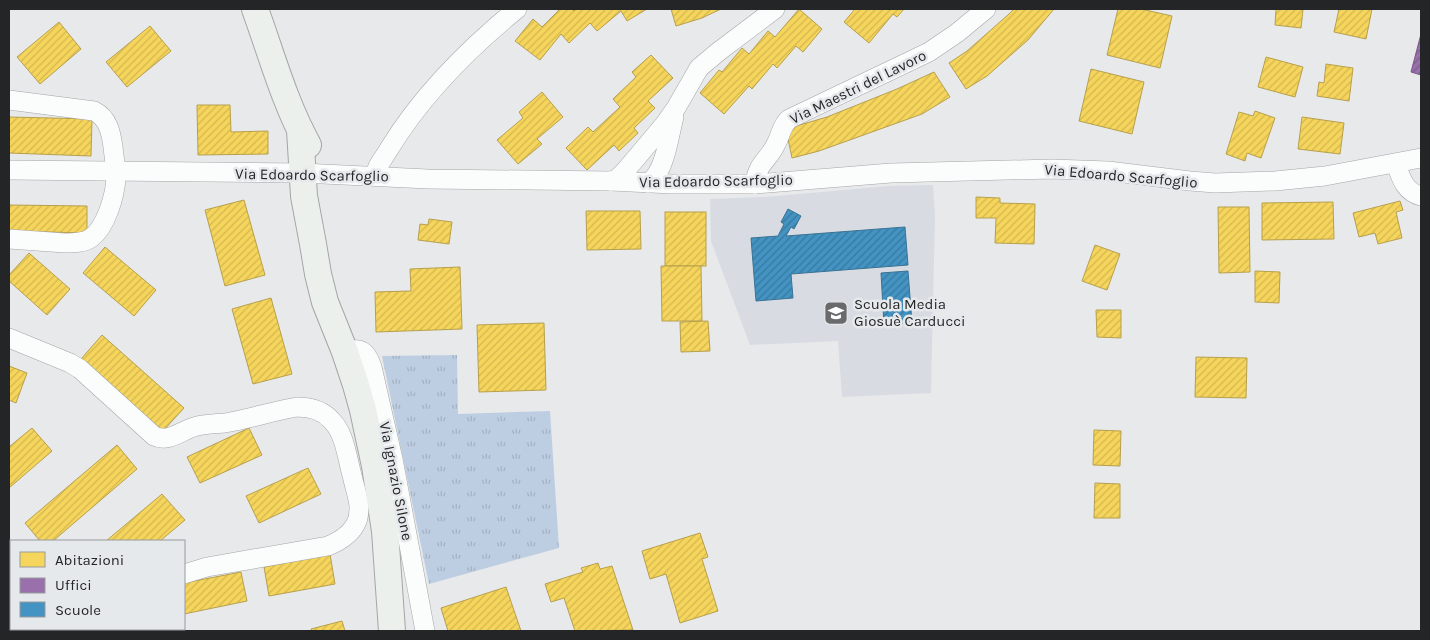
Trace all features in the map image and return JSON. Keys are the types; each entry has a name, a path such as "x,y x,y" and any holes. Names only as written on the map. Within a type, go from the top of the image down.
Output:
{"street":[{"path":"255,9 300,130 314,156 310,173"},
{"path":"376,176 380,163 398,136 441,80 478,42 517,9"},
{"path":"611,181 623,174 664,125 676,108 694,75 704,63 775,9"},
{"name":"Via Maestri del Lavoro","path":"755,184 758,170 776,144 781,128 789,119 929,52 957,33 986,9"},
{"path":"9,100 94,110 100,113 110,132 116,172 113,195 106,218 101,227 89,239 74,243 9,239"},
{"path":"640,154 632,173 634,179 643,183 650,182 657,175 663,162 676,108"},
{"name":"Via Edoardo Scarfoglio","path":"9,170 310,173 531,181 755,184 891,173 1052,169 1108,171 1206,182 1275,182 1325,176 1421,158"},
{"path":"663,162 664,176 672,184"},
{"path":"1396,164 1406,187 1413,193 1421,196"},
{"name":"Via Ignazio Silone","path":"310,173 318,196 314,244 321,288 345,352 363,410 379,489 385,531 392,631"},
{"path":"9,338 80,369 154,436 159,438 170,438 204,424 224,423 297,407 314,408 334,422 342,438 359,508 357,520 348,534 336,543 328,546 207,567 185,574"},
{"name":"Via Ignazio Silone","path":"345,352 356,349 360,350 368,358 372,367 393,459 425,631"}],"shaded area":[{"name":"Scuola Media Giosuè Carducci","path":"933,185 935,215 931,393 842,397 838,341 750,345 711,241 710,199 765,197 888,186"}],"green space":[{"path":"457,355 458,414 550,411 559,548 429,584 382,356"},
{"path":"9,575 10,630 115,631 9,631"}],"building: Abitazioni":[{"path":"560,9 572,9 574,11 576,9 647,9 627,21 621,11 597,31 590,23 569,43 561,34 540,60 515,41 533,19 542,27"},
{"path":"671,9 721,9 702,18 676,26"},
{"path":"799,9 822,29 803,52 796,46 777,68 773,64 752,89 749,86 724,114 700,93 719,70 722,72 742,48 749,54 768,31 775,37"},
{"path":"855,9 904,9 897,17 893,14 869,43 844,22"},
{"path":"1014,9 1054,9 1028,40 987,76 966,89 949,63 967,51"},
{"path":"1118,9 1141,9 1172,16 1160,68 1107,55"},
{"path":"1276,9 1303,9 1301,28 1275,25"},
{"path":"1339,9 1372,9 1366,39 1334,32"},
{"path":"59,22 81,49 40,84 17,57"},
{"path":"150,26 171,51 127,87 106,62"},
{"path":"651,55 673,78 648,101 655,108 634,128 638,133 619,151 614,145 587,170 566,148 588,127 593,132 620,107 613,99 636,77 632,72"},
{"path":"1266,57 1303,67 1295,97 1258,87"},
{"path":"1326,64 1353,68 1349,101 1317,96 1319,82 1324,83"},
{"path":"1091,69 1144,82 1132,134 1079,121"},
{"path":"934,72 950,97 922,114 819,151 792,158 786,129 827,117"},
{"path":"542,92 563,117 537,139 542,144 518,164 497,140 523,118 519,112"},
{"path":"197,105 230,105 231,132 268,131 268,154 198,155"},
{"path":"1255,111 1275,118 1261,158 1247,153 1245,161 1226,154 1239,112 1253,116"},
{"path":"9,117 92,119 91,156 9,153"},
{"path":"1302,117 1344,123 1340,154 1298,149"},
{"path":"976,197 1000,198 1000,203 1035,204 1034,244 995,243 996,218 976,218"},
{"path":"244,200 265,275 225,286 205,210"},
{"path":"1400,201 1403,210 1396,212 1402,238 1378,244 1375,233 1359,237 1353,213"},
{"path":"1333,202 1334,239 1262,240 1262,203"},
{"path":"9,205 87,206 87,233 9,231"},
{"path":"1218,207 1249,207 1250,272 1219,273"},
{"path":"586,211 640,211 641,249 587,250"},
{"path":"665,212 706,212 706,266 665,266"},
{"path":"429,219 452,222 449,244 418,240 420,224 428,225"},
{"path":"1095,245 1120,254 1107,290 1082,281"},
{"path":"105,247 156,290 134,316 83,273"},
{"path":"29,253 70,289 47,315 9,281 9,275"},
{"path":"661,266 701,266 702,321 662,321"},
{"path":"460,267 462,329 376,332 375,292 411,291 410,269"},
{"path":"1255,271 1280,272 1279,303 1255,302"},
{"path":"271,298 292,374 253,384 232,309"},
{"path":"1096,310 1121,310 1121,338 1097,337"},
{"path":"708,321 710,351 681,352 680,322"},
{"path":"544,323 546,390 479,392 477,325"},
{"path":"102,335 184,408 163,431 81,359"},
{"path":"1196,357 1247,358 1246,398 1195,397"},
{"path":"9,366 27,373 16,403 9,400"},
{"path":"32,428 52,451 9,488 9,447"},
{"path":"249,428 262,455 200,483 187,457"},
{"path":"1094,430 1121,431 1120,466 1093,465"},
{"path":"117,445 137,469 54,540 39,540 25,523"},
{"path":"308,468 321,494 259,523 246,496"},
{"path":"1095,483 1120,484 1120,518 1094,518"},
{"path":"162,494 185,520 161,540 107,540"},
{"path":"700,533 708,557 702,559 718,611 680,623 666,574 650,579 642,551"},
{"path":"330,554 335,584 269,596 264,567"},
{"path":"598,563 600,569 612,566 633,630 575,631 564,598 551,602 545,584 583,572 581,568"},
{"path":"241,572 247,601 185,614 185,583"},
{"path":"506,587 521,631 448,631 441,608"},
{"path":"342,621 345,631 312,631 311,629"},
{"path":"54,630 82,630 82,631"}],"building: Uffici":[{"path":"1421,34 1421,75 1411,72"}],"building: Scuole":[{"path":"788,209 801,216 794,229 791,227 786,236 905,227 908,265 791,274 793,298 756,301 751,238 778,236 784,224 781,222"},
{"path":"908,271 912,323 884,325 881,273"}],"place":[{"name":"Scuola Media Giosuè Carducci","path":"836,313"}]}
